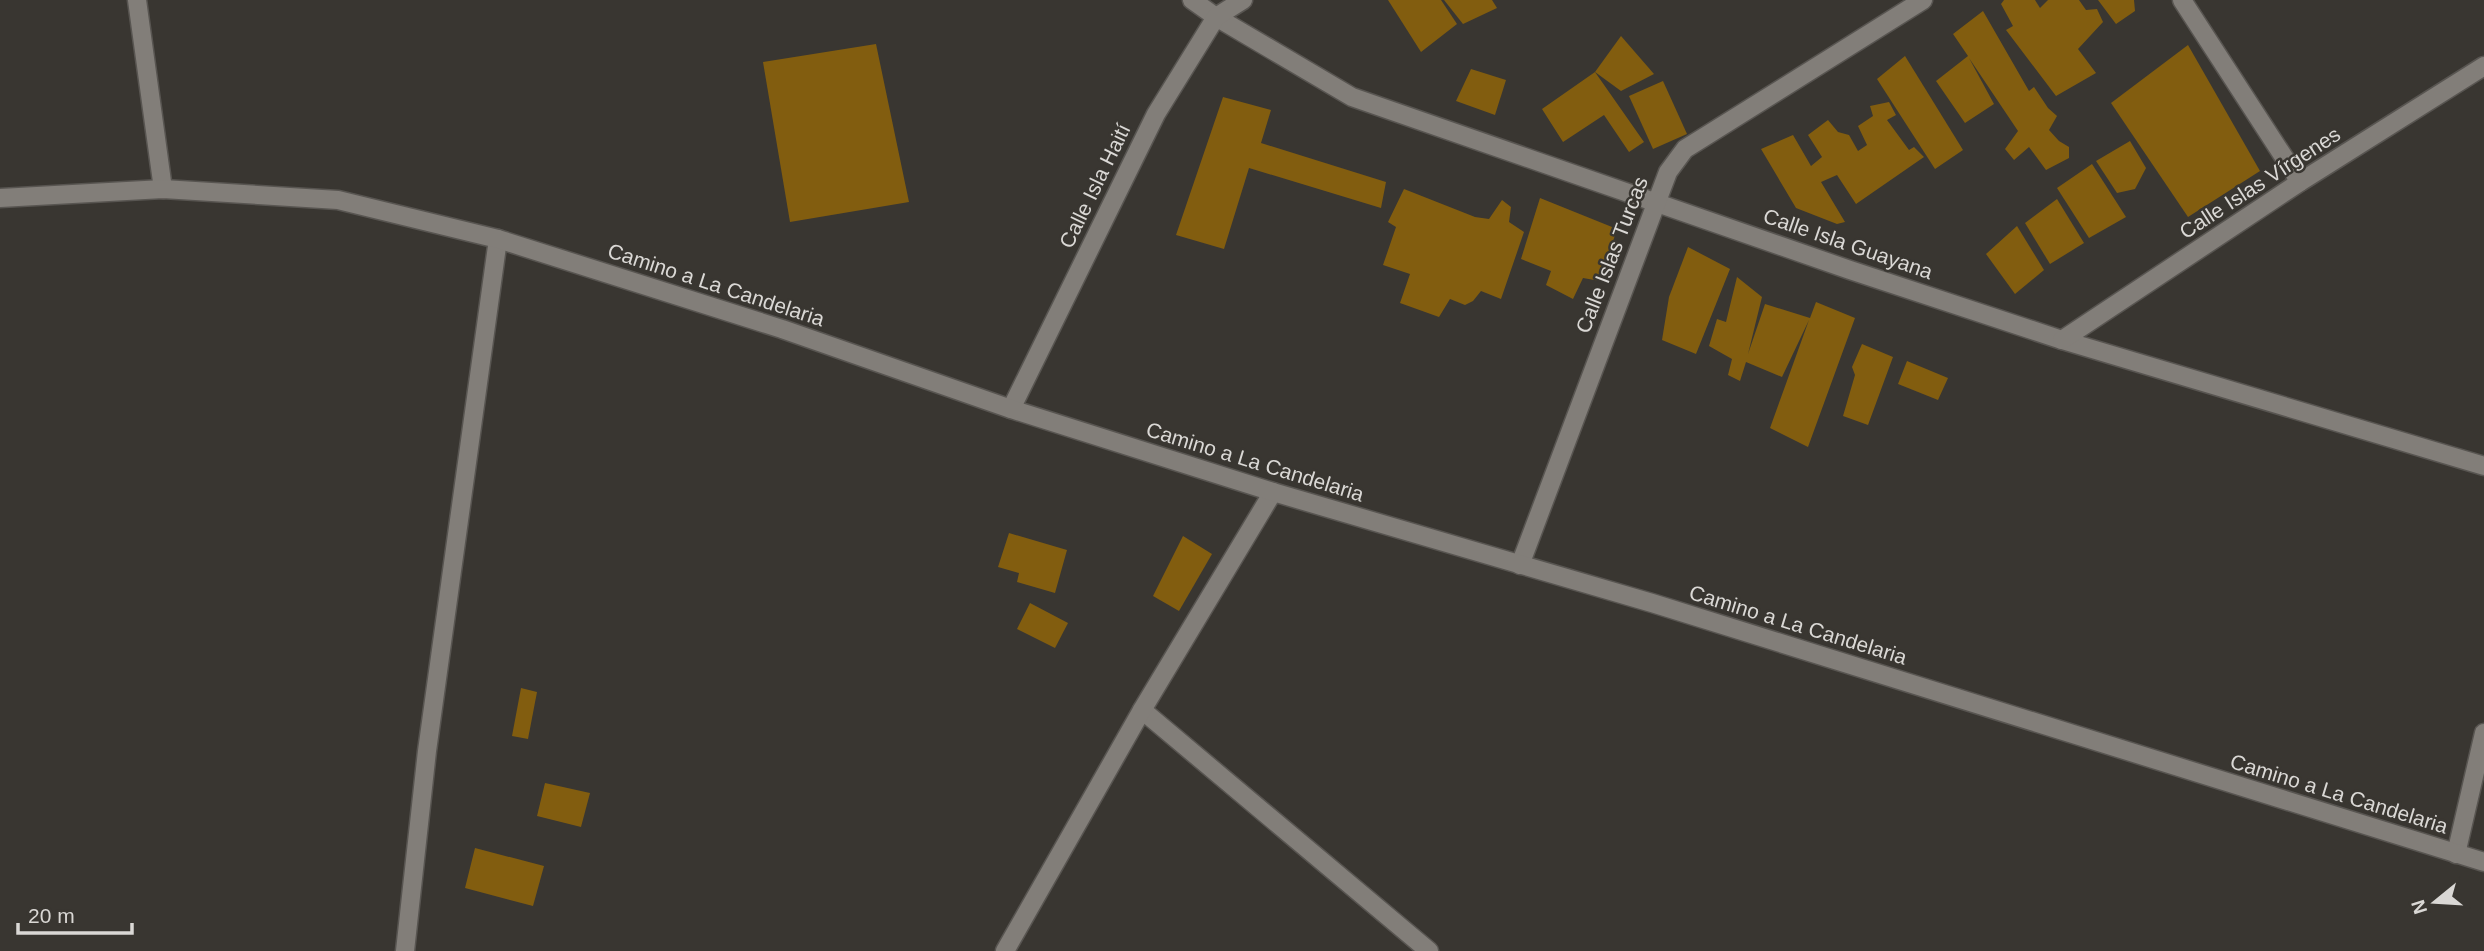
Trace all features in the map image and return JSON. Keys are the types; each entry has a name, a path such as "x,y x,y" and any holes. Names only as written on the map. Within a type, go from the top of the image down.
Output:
{"street":[{"path":"137,0 163,189"},
{"name":"Calle Isla Guayana","path":"1192,0 1215,9 1352,97 1850,270 2062,340 2484,466"},
{"name":"Calle Isla Haití","path":"1011,410 1156,114 1215,9 1243,0"},
{"name":"Calle Islas Turcas","path":"1520,565 1668,172 1685,149 1923,0"},
{"path":"2182,0 2300,182"},
{"name":"Calle Islas Vírgenes","path":"2062,340 2300,182 2484,66"},
{"name":"Camino a La Candelaria","path":"0,198 163,189 338,200 498,239 782,329 1011,410 1273,492 1666,608 2484,862"},
{"path":"405,951 427,751 498,239"},
{"path":"1005,951 1142,710 1273,492"},
{"path":"1142,710 1429,951"},
{"path":"2456,854 2484,733"}],"building":[{"path":"1388,0 1441,0 1457,24 1421,52"},
{"path":"1444,0 1492,0 1497,8 1463,24"},
{"path":"2004,0 2035,0 2040,8 2048,0 2079,0 2086,10 2097,9 2103,22 2078,49 2096,73 2056,96 2006,30 2013,26 2001,4"},
{"path":"2098,0 2134,0 2135,11 2116,24"},
{"path":"1983,11 2029,91 2034,87 2057,116 2049,130 2069,147 2069,158 2046,170 2029,147 2014,160 2005,149 2018,131 1969,58 1994,104 1965,123 1936,81 1968,56 1953,34"},
{"path":"1621,36 1654,74 1621,91 1595,72"},
{"path":"876,44 909,202 790,222 763,62"},
{"path":"2188,45 2260,171 2188,217 2111,103"},
{"path":"1905,56 1963,150 1935,169 1877,79"},
{"path":"1471,69 1506,80 1495,115 1456,101"},
{"path":"1595,72 1644,142 1629,152 1604,115 1563,142 1542,109"},
{"path":"1663,81 1687,134 1653,149 1629,96"},
{"path":"1223,97 1271,110 1261,143 1386,182 1381,208 1249,168 1224,249 1176,235"},
{"path":"1889,102 1896,115 1887,120 1909,150 1914,147 1924,157 1856,204 1837,175 1821,182 1845,222 1837,224 1796,208 1761,149 1793,135 1811,166 1822,157 1808,135 1828,120 1838,132 1849,135 1858,151 1867,145 1858,126 1873,116 1870,106"},
{"path":"2130,141 2146,168 2135,189 2117,193 2096,161"},
{"path":"2092,164 2126,217 2089,238 2057,188"},
{"path":"1404,189 1475,217 1489,219 1502,200 1511,207 1509,222 1524,232 1501,299 1481,291 1473,301 1465,305 1450,299 1439,317 1400,303 1410,274 1383,265 1396,227 1388,222"},
{"path":"1540,198 1617,229 1600,281 1583,278 1573,299 1546,285 1551,271 1521,259"},
{"path":"2057,199 2084,243 2050,264 2025,223"},
{"path":"2017,226 2044,270 2015,294 1986,254"},
{"path":"1688,247 1730,269 1696,354 1662,340 1669,297"},
{"path":"1737,277 1762,297 1748,354 1765,304 1810,318 1816,302 1855,318 1808,447 1770,428 1809,320 1782,377 1746,362 1740,381 1728,375 1732,359 1709,346 1717,319 1726,322"},
{"path":"1862,344 1893,357 1868,425 1843,416 1855,375 1852,367"},
{"path":"1907,361 1948,378 1938,400 1898,384"},
{"path":"1009,533 1067,550 1055,593 1017,582 1019,573 998,567"},
{"path":"1183,536 1212,554 1179,611 1153,596"},
{"path":"1030,603 1068,623 1055,648 1017,629"},
{"path":"521,688 537,692 528,739 512,736"},
{"path":"545,783 590,793 581,827 537,816"},
{"path":"475,848 544,866 533,906 465,888"}]}
